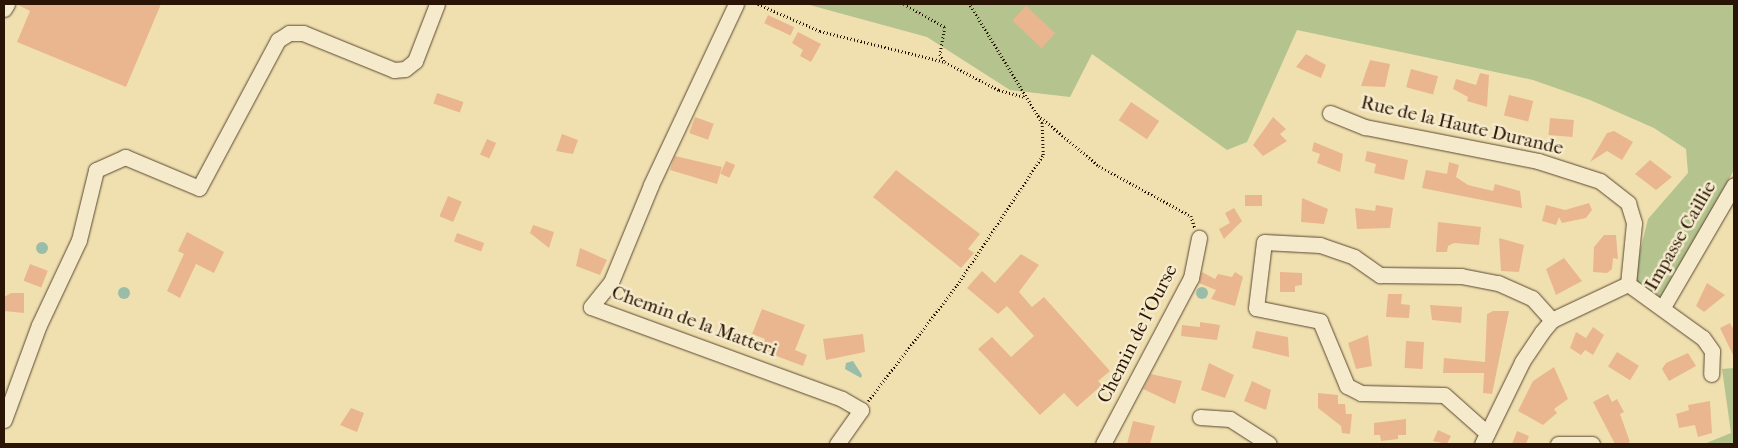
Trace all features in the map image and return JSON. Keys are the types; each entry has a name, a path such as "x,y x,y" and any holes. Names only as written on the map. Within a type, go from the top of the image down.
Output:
{"street":[{"path":"4,8 7,4"},
{"path":"4,420 39,325 71,261 96,170 125,157 199,188 278,40 288,33 302,33 394,70 405,69 415,61 437,4"},
{"name":"Chemin de la Matteri","path":"736,4 651,185 612,282 591,307 824,391 861,410"},
{"name":"Rue de la Haute Durande","path":"1330,113 1365,127 1496,151 1600,181 1628,203 1634,223 1628,284"},
{"name":"Impasse Caillie","path":"1663,307 1734,185"},
{"name":"Chemin de l'Ourse","path":"1103,444 1191,278 1199,238"},
{"path":"1552,320 1532,298 1498,283 1461,276 1380,275 1354,257 1320,245 1264,242 1256,308 1320,321 1347,386 1361,394 1444,395 1485,439 1522,362 1552,320 1628,284 1663,307 1708,344 1714,366 1711,374"},
{"path":"837,444 861,410"},
{"path":"1200,417 1230,419 1268,444"},
{"path":"1558,444 1592,444"}],"path":[{"path":"758,4 820,31 945,62 1000,90 1025,97"},
{"path":"904,4 945,26 940,54 945,62"},
{"path":"861,410 956,285 1043,155 1042,122 969,4"},
{"path":"1035,112 1099,166 1191,216 1199,238"}],"shaded area":[{"path":"806,4 1734,4 1734,170 1662,299 1633,280 1648,219 1688,173 1686,149 1654,128 1590,100 1533,80 1297,30 1247,142 1227,150 1092,54 1070,97 1010,90 927,37"},
{"path":"44,242 47,243 47,253 40,254 37,253 36,246 37,243"},
{"path":"124,287 130,293 124,299 118,293"},
{"path":"1204,287 1207,288 1207,298 1200,299 1197,298 1196,291 1197,288"},
{"path":"853,361 862,375 861,378 845,369 846,363"},
{"path":"1734,368 1734,444 1704,444 1731,433 1722,369"}],"building":[{"path":"16,4 161,4 126,87 17,42 30,11"},
{"path":"1026,6 1055,33 1042,48 1012,21"},
{"path":"768,15 794,27 790,35 764,23"},
{"path":"798,32 821,44 811,62 800,56 803,50 792,43"},
{"path":"1306,54 1326,65 1321,78 1296,67"},
{"path":"1370,60 1390,64 1385,87 1361,86"},
{"path":"1411,69 1438,76 1433,95 1406,87"},
{"path":"1480,73 1489,75 1487,107 1467,101 1468,97 1453,89 1456,79 1476,85"},
{"path":"437,93 463,102 460,113 433,103"},
{"path":"1509,95 1533,101 1528,121 1504,115"},
{"path":"1131,102 1159,121 1147,139 1119,120"},
{"path":"695,117 714,124 708,140 689,133"},
{"path":"1273,117 1286,129 1280,134 1287,141 1263,156 1253,145"},
{"path":"1550,118 1574,120 1572,137 1549,135"},
{"path":"1614,131 1633,142 1622,160 1607,151 1590,162 1607,133"},
{"path":"562,134 578,140 573,154 556,151"},
{"path":"487,139 496,143 489,159 480,155"},
{"path":"1314,142 1343,154 1340,172 1317,163 1320,154 1312,151"},
{"path":"1367,151 1408,160 1404,180 1374,173 1376,164 1365,161"},
{"path":"675,156 722,167 717,184 670,170"},
{"path":"1650,160 1672,177 1656,190 1635,174"},
{"path":"726,161 735,165 729,178 720,174"},
{"path":"1449,162 1459,165 1456,177 1468,185 1493,191 1495,184 1520,191 1522,208 1422,188 1426,170 1447,174"},
{"path":"896,170 980,234 968,249 974,253 961,268 873,197"},
{"path":"1245,195 1262,195 1262,206 1245,206"},
{"path":"448,196 462,202 453,222 439,216"},
{"path":"1302,198 1328,209 1324,224 1301,222"},
{"path":"1589,203 1592,210 1586,218 1562,223 1559,217 1556,225 1542,221 1546,205 1565,210"},
{"path":"1376,205 1393,208 1390,228 1357,229 1355,208 1375,211"},
{"path":"1234,208 1242,221 1224,239 1219,229 1230,223 1225,213"},
{"path":"1438,222 1481,227 1479,245 1454,243 1448,246 1447,252 1436,252"},
{"path":"533,225 554,232 549,248 530,233"},
{"path":"187,232 224,252 214,273 196,264 180,298 167,291 184,254 178,251"},
{"path":"457,233 484,243 481,251 454,241"},
{"path":"1604,235 1616,235 1618,259 1613,258 1612,269 1607,273 1593,272 1594,247"},
{"path":"1499,238 1524,245 1519,272 1501,271"},
{"path":"580,248 607,260 600,275 576,266"},
{"path":"1021,254 1039,265 1019,292 1032,307 1044,297 1110,371 1098,381 1102,385 1077,407 1064,393 1040,415 978,349 992,337 1011,357 1034,336 1007,306 998,314 967,288 982,271 995,283"},
{"path":"1564,258 1582,281 1556,295 1546,269"},
{"path":"30,264 48,271 41,288 24,281"},
{"path":"1202,272 1215,279 1218,274 1232,277 1235,272 1243,277 1235,306 1211,299 1216,290 1199,283"},
{"path":"1280,272 1302,273 1302,285 1295,286 1295,292 1280,292"},
{"path":"1707,283 1725,295 1704,312 1696,306"},
{"path":"11,293 24,293 24,313 4,311 4,297"},
{"path":"1388,294 1402,294 1401,304 1410,305 1409,318 1386,317"},
{"path":"1430,305 1462,307 1461,323 1432,320"},
{"path":"762,309 805,325 795,350 807,355 803,366 761,350 765,339 752,334"},
{"path":"1493,311 1509,311 1492,394 1483,393 1484,373 1443,373 1444,358 1485,362 1487,314"},
{"path":"1200,322 1220,325 1217,340 1181,336 1182,325 1200,327"},
{"path":"1730,323 1734,330 1734,357 1720,328"},
{"path":"1593,327 1604,335 1593,355 1585,350 1581,355 1570,348 1576,332 1586,338"},
{"path":"1256,331 1288,337 1289,357 1252,348"},
{"path":"863,334 865,352 826,360 823,339"},
{"path":"1368,335 1372,366 1356,369 1348,343"},
{"path":"1406,341 1424,342 1423,369 1405,368"},
{"path":"1617,352 1639,366 1630,380 1608,366"},
{"path":"1688,353 1696,366 1669,381 1662,369 1666,363"},
{"path":"1209,363 1234,375 1225,398 1201,390"},
{"path":"1554,367 1568,399 1554,409 1557,413 1543,425 1518,411 1533,381"},
{"path":"1151,374 1182,381 1175,404 1143,389"},
{"path":"1252,381 1271,390 1266,410 1244,401"},
{"path":"1318,393 1338,395 1338,404 1345,404 1346,414 1352,414 1350,434 1342,433 1341,426 1318,408"},
{"path":"1608,394 1612,402 1617,399 1624,412 1620,414 1630,442 1625,444 1615,444 1593,402"},
{"path":"1710,401 1712,433 1698,437 1695,425 1679,428 1676,414 1689,410 1688,405"},
{"path":"351,408 364,413 357,432 340,425"},
{"path":"1406,419 1406,435 1398,435 1398,439 1381,441 1380,435 1374,435 1374,423"},
{"path":"1133,421 1155,426 1150,444 1127,444"},
{"path":"1438,430 1451,436 1447,444 1433,441"},
{"path":"1517,431 1529,436 1526,444 1512,444"}]}
